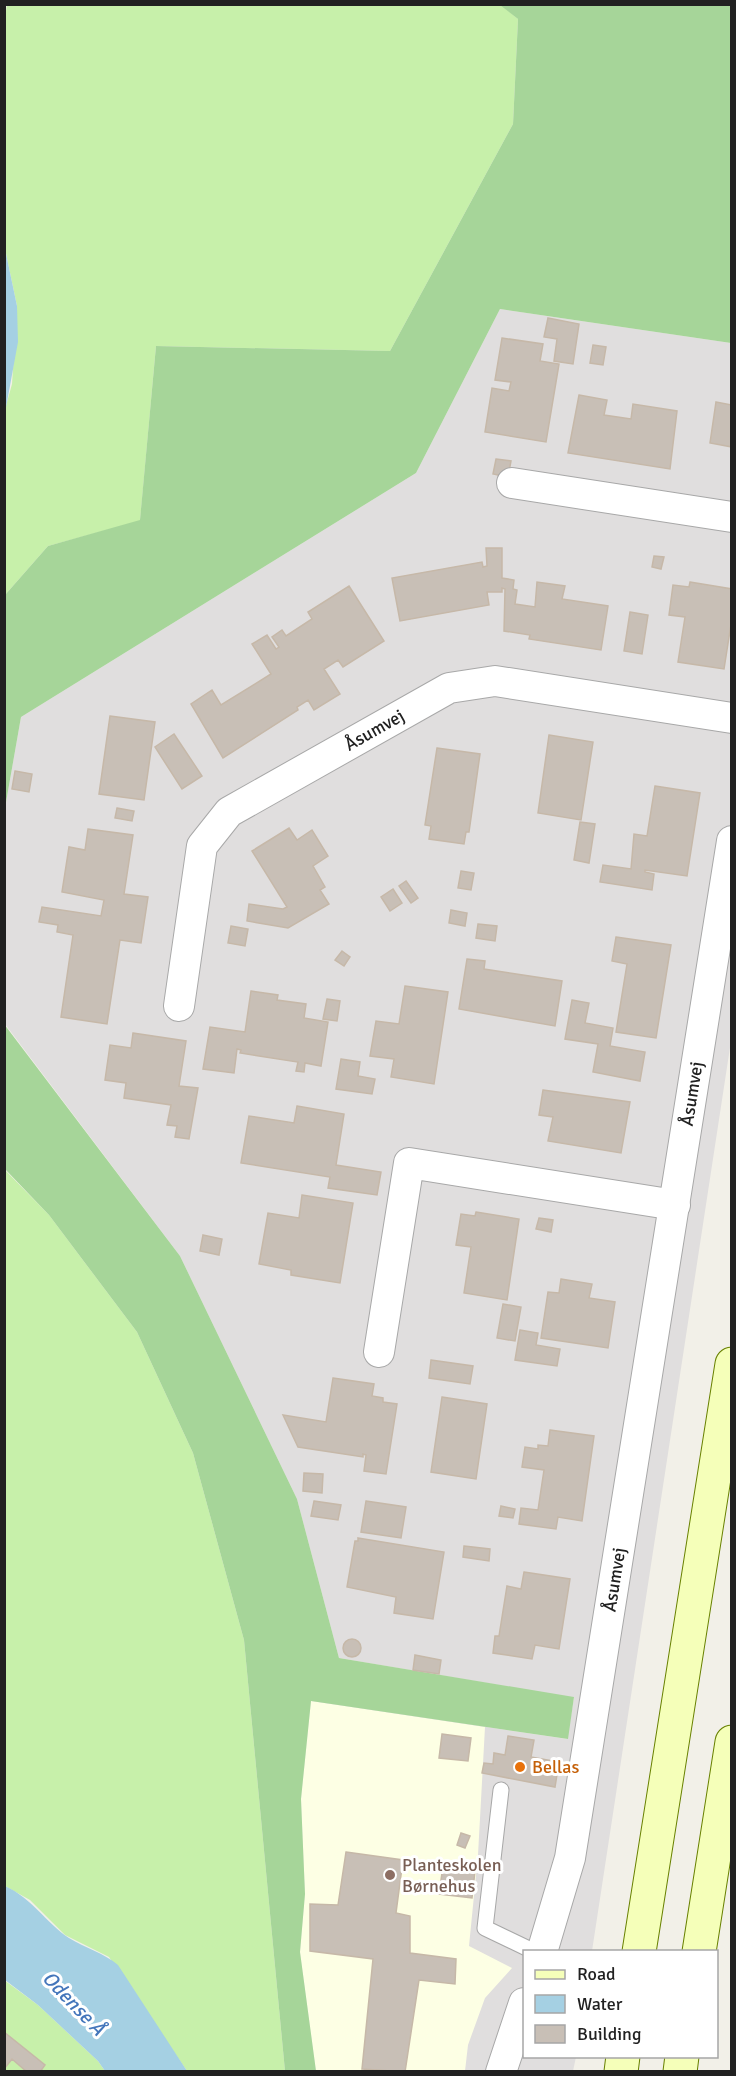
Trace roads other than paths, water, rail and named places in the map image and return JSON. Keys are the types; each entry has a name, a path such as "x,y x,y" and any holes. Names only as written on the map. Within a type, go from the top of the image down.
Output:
{"street":[{"path":"512,483 732,517"},
{"name":"Åsumvej","path":"179,1006 202,846 229,812 449,688 495,681 732,718"},
{"name":"Åsumvej","path":"543,1950 570,1858 732,841"},
{"path":"379,1352 409,1163 675,1205"},
{"path":"639,1950 732,1364"},
{"path":"699,1950 732,1742"},
{"path":"501,2072 523,2008"}],"lane":[{"path":"501,1790 484,1928 531,1950"}],"water":[{"path":"4,244 17,306 18,342 5,413"},
{"name":"Odense Å","path":"5,1886 23,1897 69,1938 118,1965 187,2071 105,2071 98,2061 38,2005 5,1980"}],"place":[{"name":"Bellas","path":"520,1767"},
{"name":"Planteskolen Børnehus","path":"390,1875"}]}
